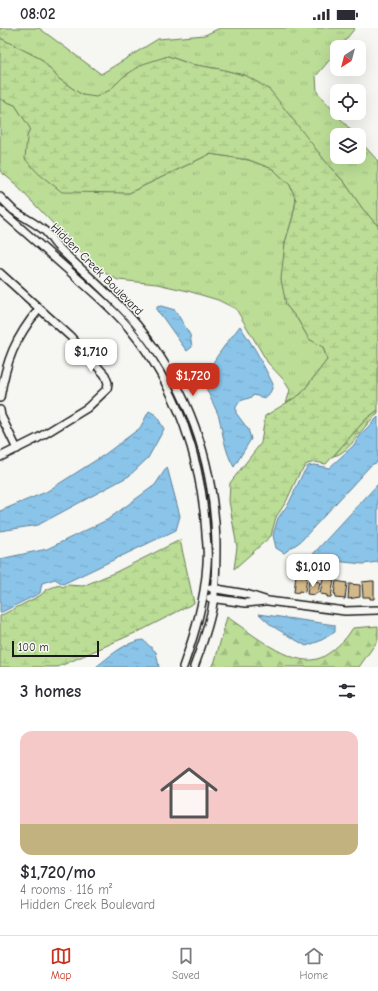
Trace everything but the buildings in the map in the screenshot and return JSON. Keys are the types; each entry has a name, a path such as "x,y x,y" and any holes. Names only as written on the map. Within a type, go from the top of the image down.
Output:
{"street":[{"name":"Hidden Creek Boulevard","path":"0,197 13,209 46,232 57,246 114,300 137,325 155,350 180,391 193,420 209,471 215,514 216,566 213,598 203,640 194,667"},
{"name":"Hidden Creek Boulevard","path":"0,210 108,306 129,329 150,356 171,394 185,425 199,473 205,514 208,562 205,588 199,617 183,667"},
{"path":"0,274 71,337 90,357 105,376 108,383 107,389 87,408 38,438 0,457"},
{"path":"0,398 12,350 22,331 39,309"},
{"path":"0,410 1,416 17,449"},
{"path":"205,588 246,594 268,600 345,611 378,610"},
{"path":"203,597 246,603 268,600"}],"green space":[{"path":"0,28 39,28 101,74 158,39 205,35 220,28 355,28 346,40 330,40 330,59 316,76 317,92 330,107 330,120 342,120 349,128 330,128 330,164 366,164 366,148 378,161 378,225 362,208 345,183 247,76 220,69 190,64 168,56 123,77 110,90 96,98 82,95 59,79 41,59 0,38"},
{"path":"0,38 41,59 59,79 82,95 96,97 110,90 123,77 143,64 168,56 190,64 220,69 247,76 270,90 330,167 345,183 362,208 378,225 378,410 366,419 326,464 315,462 307,464 299,474 286,502 276,517 271,536 234,569 237,547 229,501 230,483 261,443 265,416 301,394 327,360 323,347 309,339 298,320 286,305 281,279 285,243 296,200 290,185 273,169 249,160 210,154 129,193 62,192 39,174 25,159 27,137 30,128 15,105 0,99"},
{"path":"0,99 15,105 31,129 27,137 129,193 210,154 249,160 273,169 290,185 296,200 285,243 284,260 286,305 298,320 309,339 323,347 327,360 301,394 286,404 290,390 283,379 268,363 236,309 218,300 188,291 157,284 118,280 96,268 12,181 0,171"},
{"path":"378,410 378,414 367,424 351,444 339,454 333,456 366,419"},
{"path":"180,540 194,603 144,629 58,667 0,667 0,616 41,595 48,589 59,585 63,587 67,585 83,586 116,572"},
{"path":"227,617 258,639 282,653 306,660 317,659 328,654 348,636 353,628 378,626 378,640 359,667 211,667 215,661"}],"water":[{"path":"161,306 175,310 190,335 192,347 187,351 157,311 157,307"},
{"path":"240,326 256,351 273,384 270,392 265,398 253,395 252,397 240,401 236,407 236,413 248,429 251,439 234,467 226,449 219,417 205,383 209,369"},
{"path":"149,411 156,415 164,429 148,458 129,476 38,525 0,531 0,511 46,492 104,455 140,428"},
{"path":"378,417 378,462 371,465 301,541 284,553 276,548 273,535 278,518 289,503 302,475 308,466 314,465 329,468 353,446 362,433"},
{"path":"167,467 180,516 176,530 63,584 55,579 42,583 40,593 0,613 0,559 47,549 107,520 155,485"},
{"path":"378,484 378,562 363,564 315,559 312,557 314,553"},
{"path":"259,614 335,625 335,632 320,641 306,646 272,626"},
{"path":"143,640 156,652 159,667 96,667 112,654 124,647 136,641"}]}
